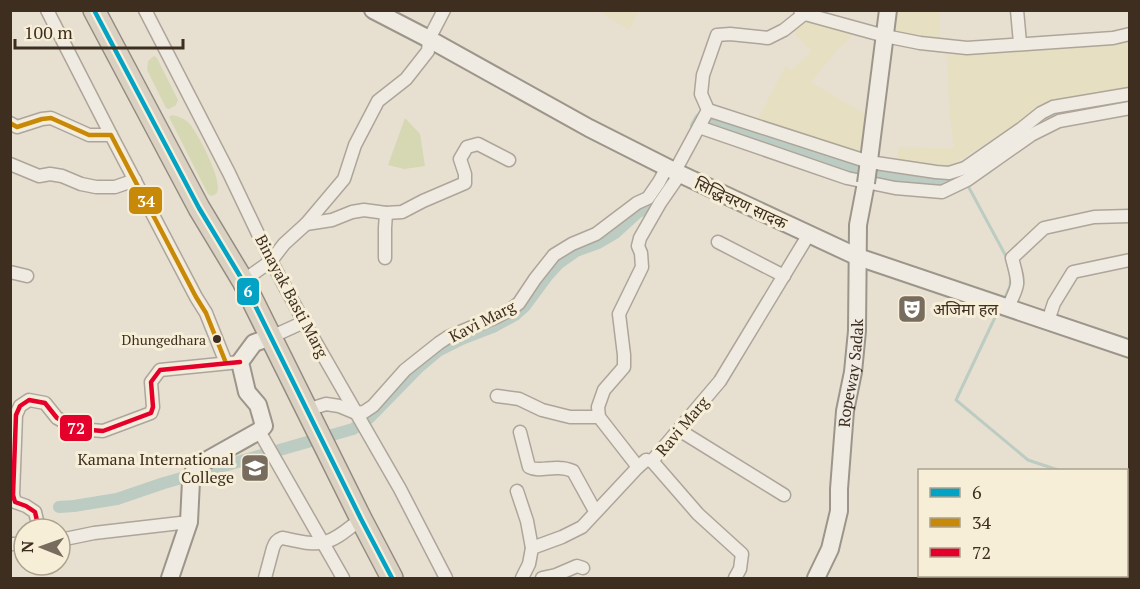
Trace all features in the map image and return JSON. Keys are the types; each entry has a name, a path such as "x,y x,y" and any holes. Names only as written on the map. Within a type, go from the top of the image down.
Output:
{"highway":[{"path":"94,10 199,208 243,281 393,579"}],"main road":[{"name":"सिद्धिचरण सादक","path":"373,10 589,128 674,171 858,257 1130,349"},
{"path":"867,171 888,10"},
{"name":"Ropeway Sadak","path":"816,579 830,549 839,511 845,411 853,372 857,331 858,225 867,171"},
{"path":"170,579 189,522 191,481 195,467 264,426 258,405 247,392 233,363 254,343 271,338"}],"street":[{"path":"36,517 35,512 15,502 16,415 20,406 29,400 45,403 57,418 78,429 103,430 151,413 153,407 151,382 160,370 233,363 196,297 47,10"},
{"name":"Binayak Basti Marg","path":"145,10 271,261 400,489 446,579"},
{"path":"243,281 271,261 344,179 355,146 378,101 406,79 428,51 429,39 444,10"},
{"path":"1017,10 1020,43"},
{"path":"1130,34 1113,38 967,48 920,43 885,36 805,12 784,30 768,38 717,35 704,75 701,94 708,110 867,171 949,173 964,168 1041,113 1053,107 1130,94"},
{"path":"699,127 847,178 895,188 942,192 967,180 1031,135 1059,121 1130,108"},
{"path":"638,467 600,417 598,407 604,390 624,367 619,314 642,267 638,246 640,238 708,110"},
{"path":"10,123 17,127 51,118 89,135 111,135"},
{"path":"306,224 332,220 364,210 386,213 402,212 465,183 465,174 460,159 467,147 478,144 509,160"},
{"path":"10,164 39,176 50,174 62,176 96,187 115,187 135,180"},
{"name":"Kavi Marg","path":"356,413 364,412 373,406 405,370 439,343 510,310 519,303 554,255 596,234 637,203 648,198 659,182 674,171"},
{"path":"386,213 386,258"},
{"path":"1001,305 1017,291 1018,282 1012,258 1044,228 1094,217 1130,216"},
{"name":"Ravi Marg","path":"532,548 582,527 638,467 646,460 652,461 720,381 809,234"},
{"path":"718,242 784,276"},
{"path":"1048,321 1054,303 1073,272 1130,260"},
{"path":"10,272 27,276"},
{"path":"271,338 304,322"},
{"path":"497,396 519,399 542,410 570,417 600,417"},
{"path":"307,410 320,405 332,404 356,413"},
{"path":"260,430 343,579"},
{"path":"679,430 784,495"},
{"path":"520,432 529,467 536,470 556,467 573,471 596,511"},
{"path":"652,461 698,514 742,554 740,569 735,579"},
{"path":"517,491 527,521 532,548 529,564 522,579"},
{"path":"265,579 274,543 278,540 282,538 324,543 332,540 361,519"},
{"path":"72,538 189,522"},
{"path":"542,579 577,566 584,568"}],"shaded area":[{"path":"599,11 639,11 629,30"},
{"path":"896,11 942,11 940,12 940,38 900,33 895,27"},
{"path":"804,20 857,31 839,48 811,82 865,114 860,156 751,132 786,65 792,70 811,51 791,29"},
{"path":"1129,38 1129,91 1052,102 947,168 898,159 898,147 954,148 949,112 947,55"}],"green space":[{"path":"154,56 178,100 176,105 169,109 166,108 147,70 148,61"},
{"path":"172,115 181,118 193,128 214,170 218,189 216,194 211,196 208,194 169,117"},
{"path":"405,118 420,134 425,166 404,169 388,165"}],"waterway":[{"path":"696,126 700,119 866,173 952,183 962,181"},
{"path":"59,507 117,499 164,483 353,429 369,418 438,351 515,315 525,306 559,263 576,251 598,243 615,233 637,213 650,206 665,186 676,165"},
{"path":"967,184 1008,260"},
{"path":"1004,300 1010,286 1011,275"},
{"path":"998,311 956,400 1028,460 1055,469"}],"transit line":[{"name":"6","path":"94,10 199,208 243,281 392,578"},
{"name":"34","path":"10,123 17,127 51,118 89,135 111,135 206,313 226,363"},
{"name":"72","path":"36,517 35,512 15,502 13,495 16,415 20,406 29,400 45,403 57,418 78,429 103,431 151,413 153,407 151,382 160,370 240,362"}],"place":[{"name":"अजिमा हल","path":"912,309"},
{"name":"Dhungedhara","path":"217,339"},
{"name":"Kamana International College","path":"255,468"}]}
